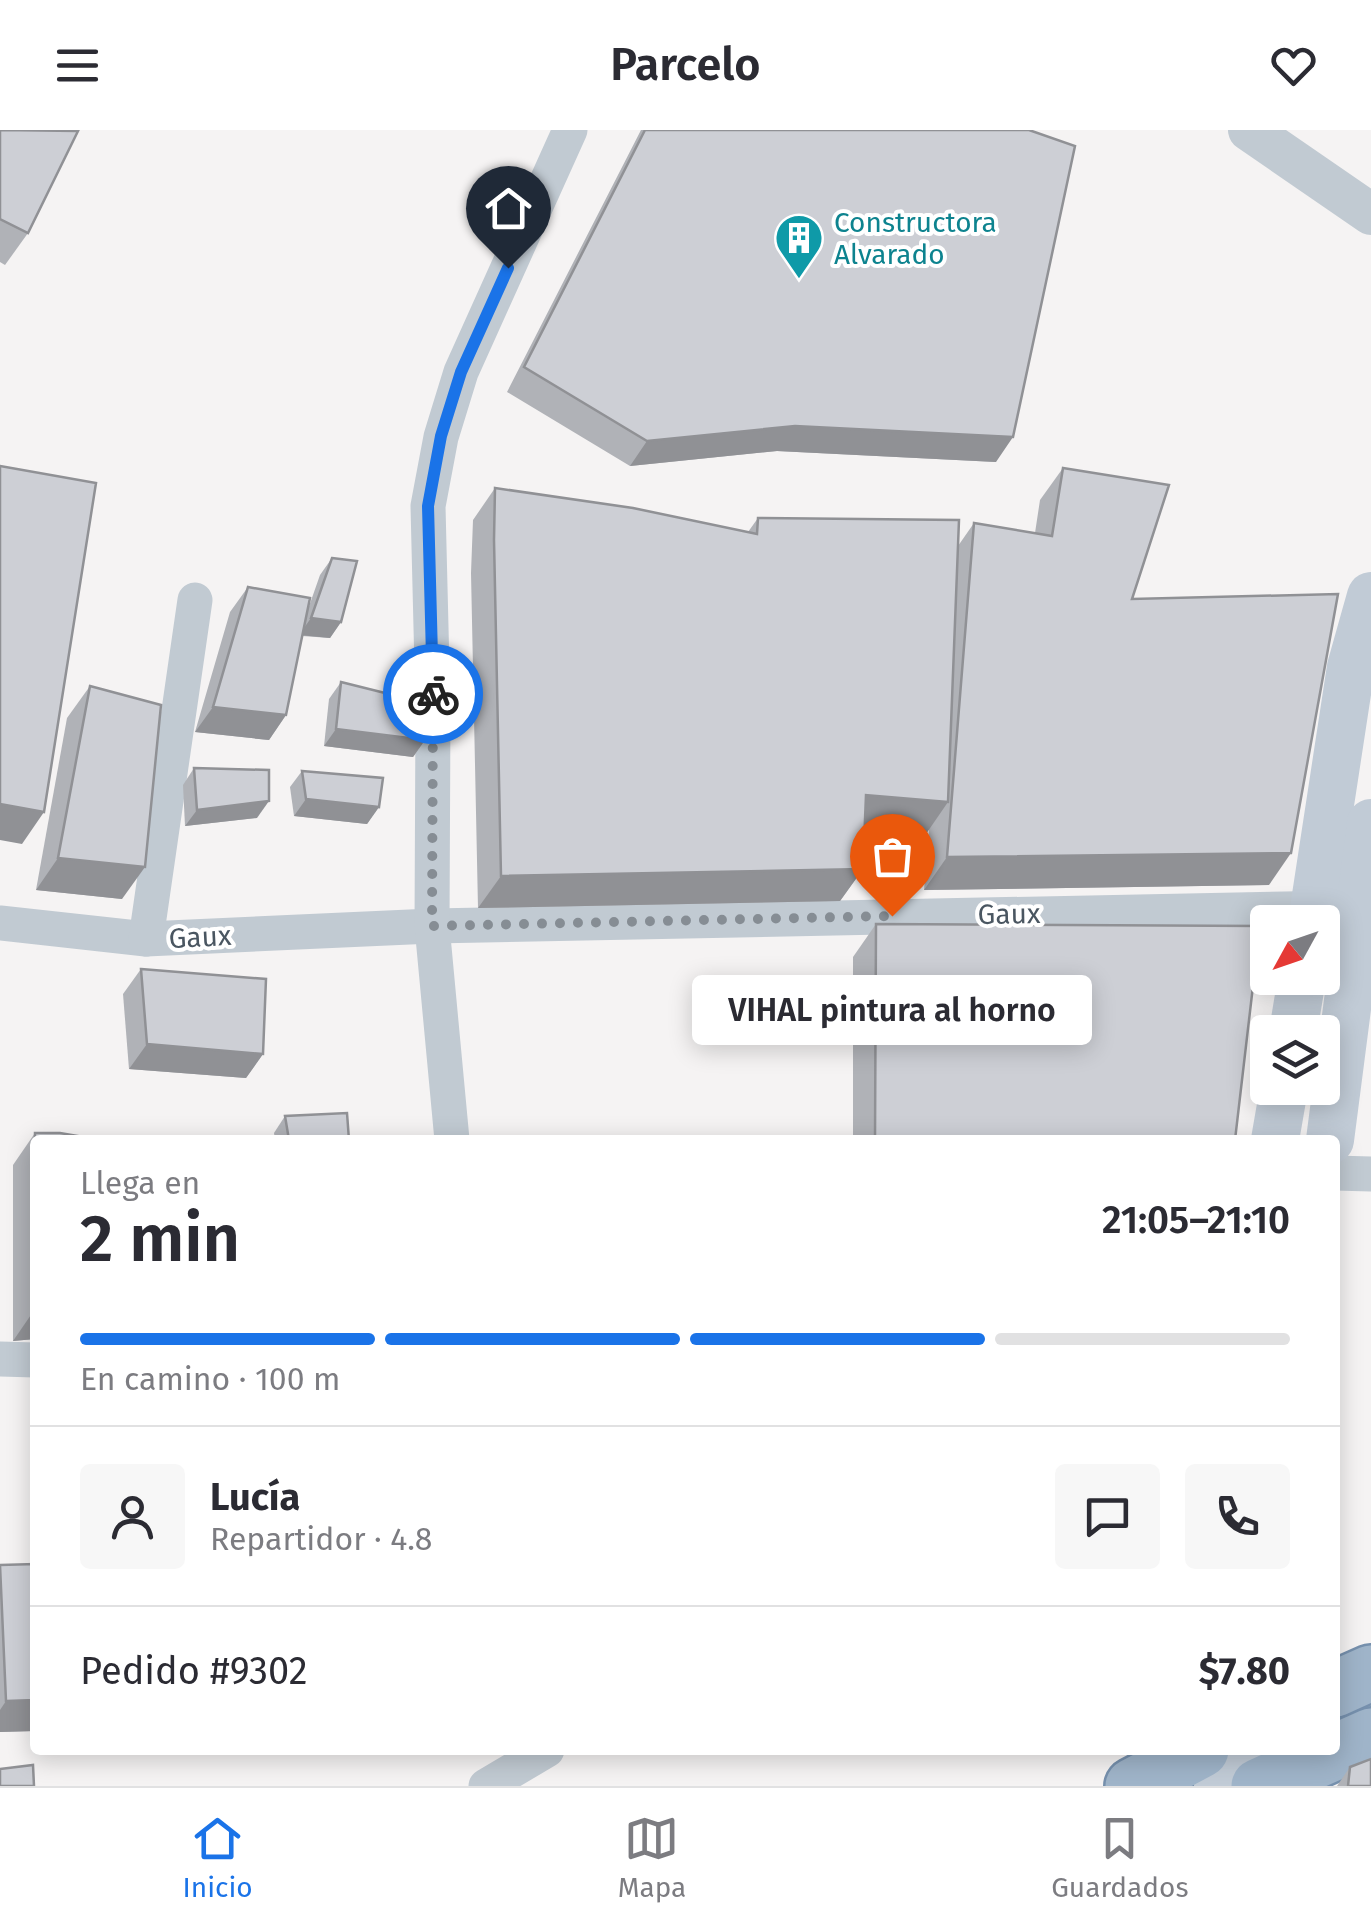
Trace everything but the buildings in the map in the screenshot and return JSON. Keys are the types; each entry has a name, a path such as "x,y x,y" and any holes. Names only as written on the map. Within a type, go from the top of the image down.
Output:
{"highway":[{"path":"1340,1687 1371,1673"},
{"path":"1340,1750 1371,1736"},
{"path":"1258,1786 1328,1755"},
{"path":"1133,1786 1202,1758"}],"main road":[{"path":"1331,905 1357,820 1351,666 1371,596"},
{"path":"1329,995 1330,1135"},
{"path":"1276,1135 1281,1105"},
{"path":"1258,1786 1259,1755"}],"street":[{"path":"452,1135 432,926 433,708 428,506 441,436 461,372 570,130"},
{"path":"1250,130 1371,214"},
{"path":"146,939 194,600"},
{"name":"Gaux","path":"0,923 146,939 432,926 1250,914"},
{"path":"1340,1173 1371,1174"},
{"path":"0,1359 30,1360"},
{"path":"486,1786 539,1755"}],"way so far":[{"path":"433,694 432,926 892,916"}],"place":[{"name":"Constructora Alvarado","path":"799,280"},
{"name":"VIHAL pintura al horno","path":"892,916"}],"route":[{"path":"433,694 428,506 441,436 461,372 508,268"}]}
